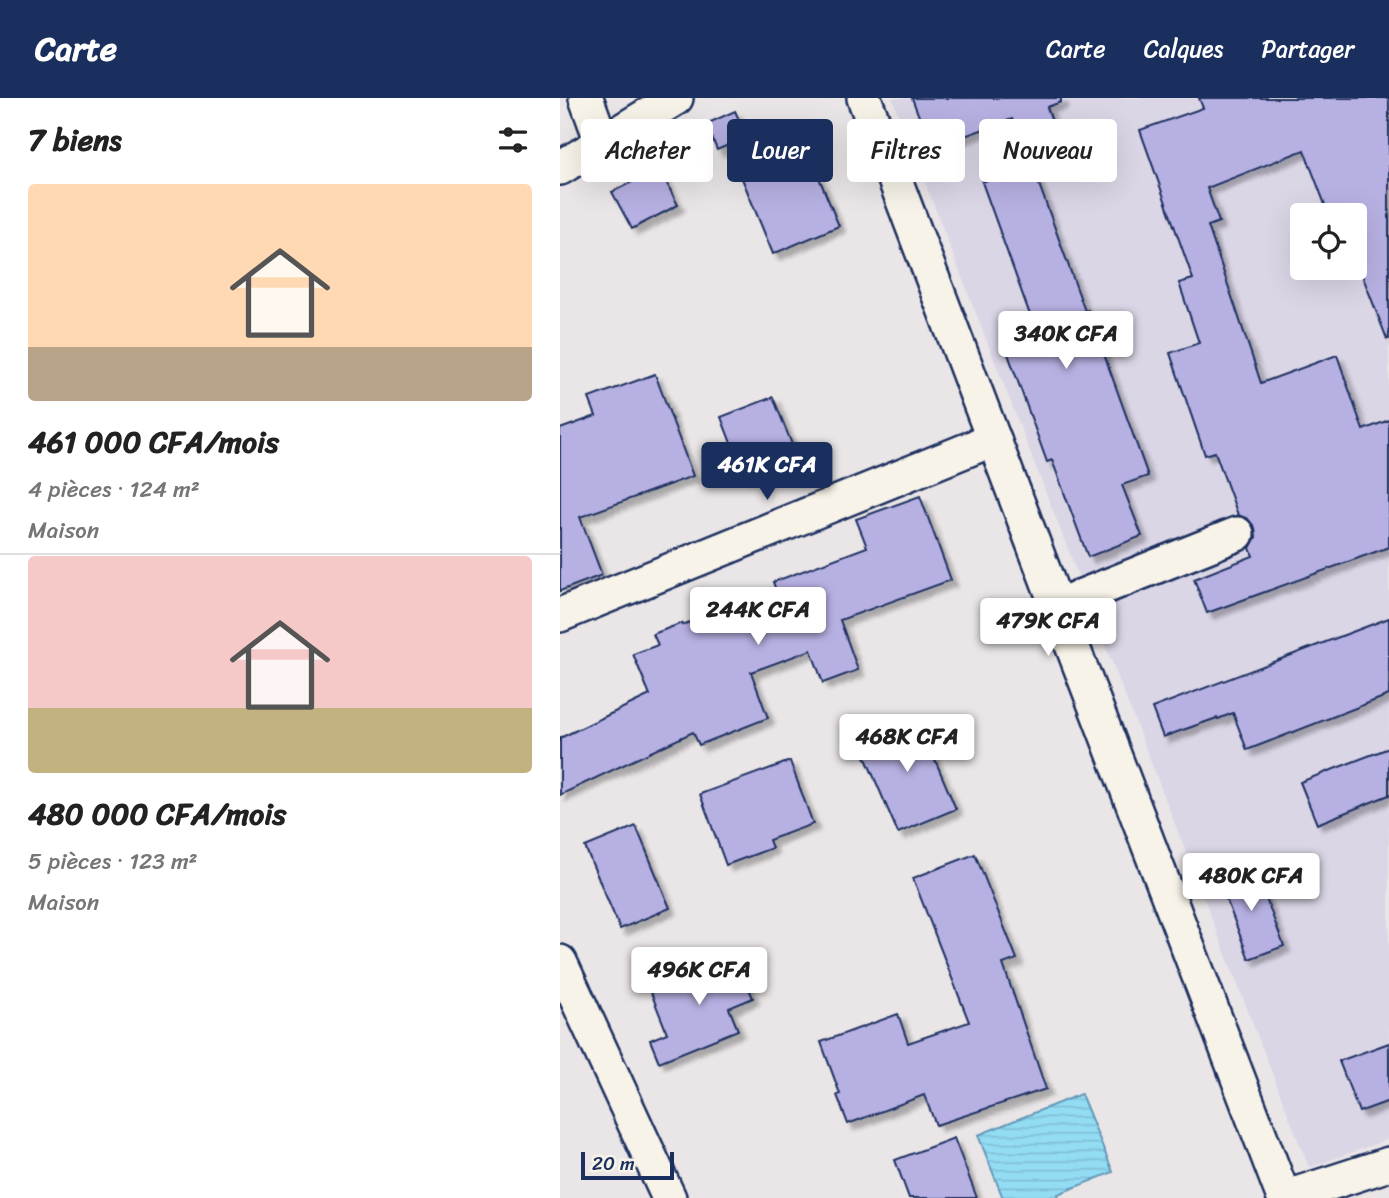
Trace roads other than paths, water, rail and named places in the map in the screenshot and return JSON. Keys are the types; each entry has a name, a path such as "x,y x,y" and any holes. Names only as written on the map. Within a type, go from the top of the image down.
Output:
{"street":[{"path":"586,98 594,119"},
{"path":"641,119 676,98"},
{"path":"864,98 1284,1198 1389,1164"},
{"path":"560,167 581,154"},
{"path":"560,615 994,439"},
{"path":"1057,606 1237,534"},
{"path":"560,962 669,1198"}],"water":[{"path":"1081,1094 1113,1172 1058,1194 1059,1198 1003,1198 978,1135"}]}
